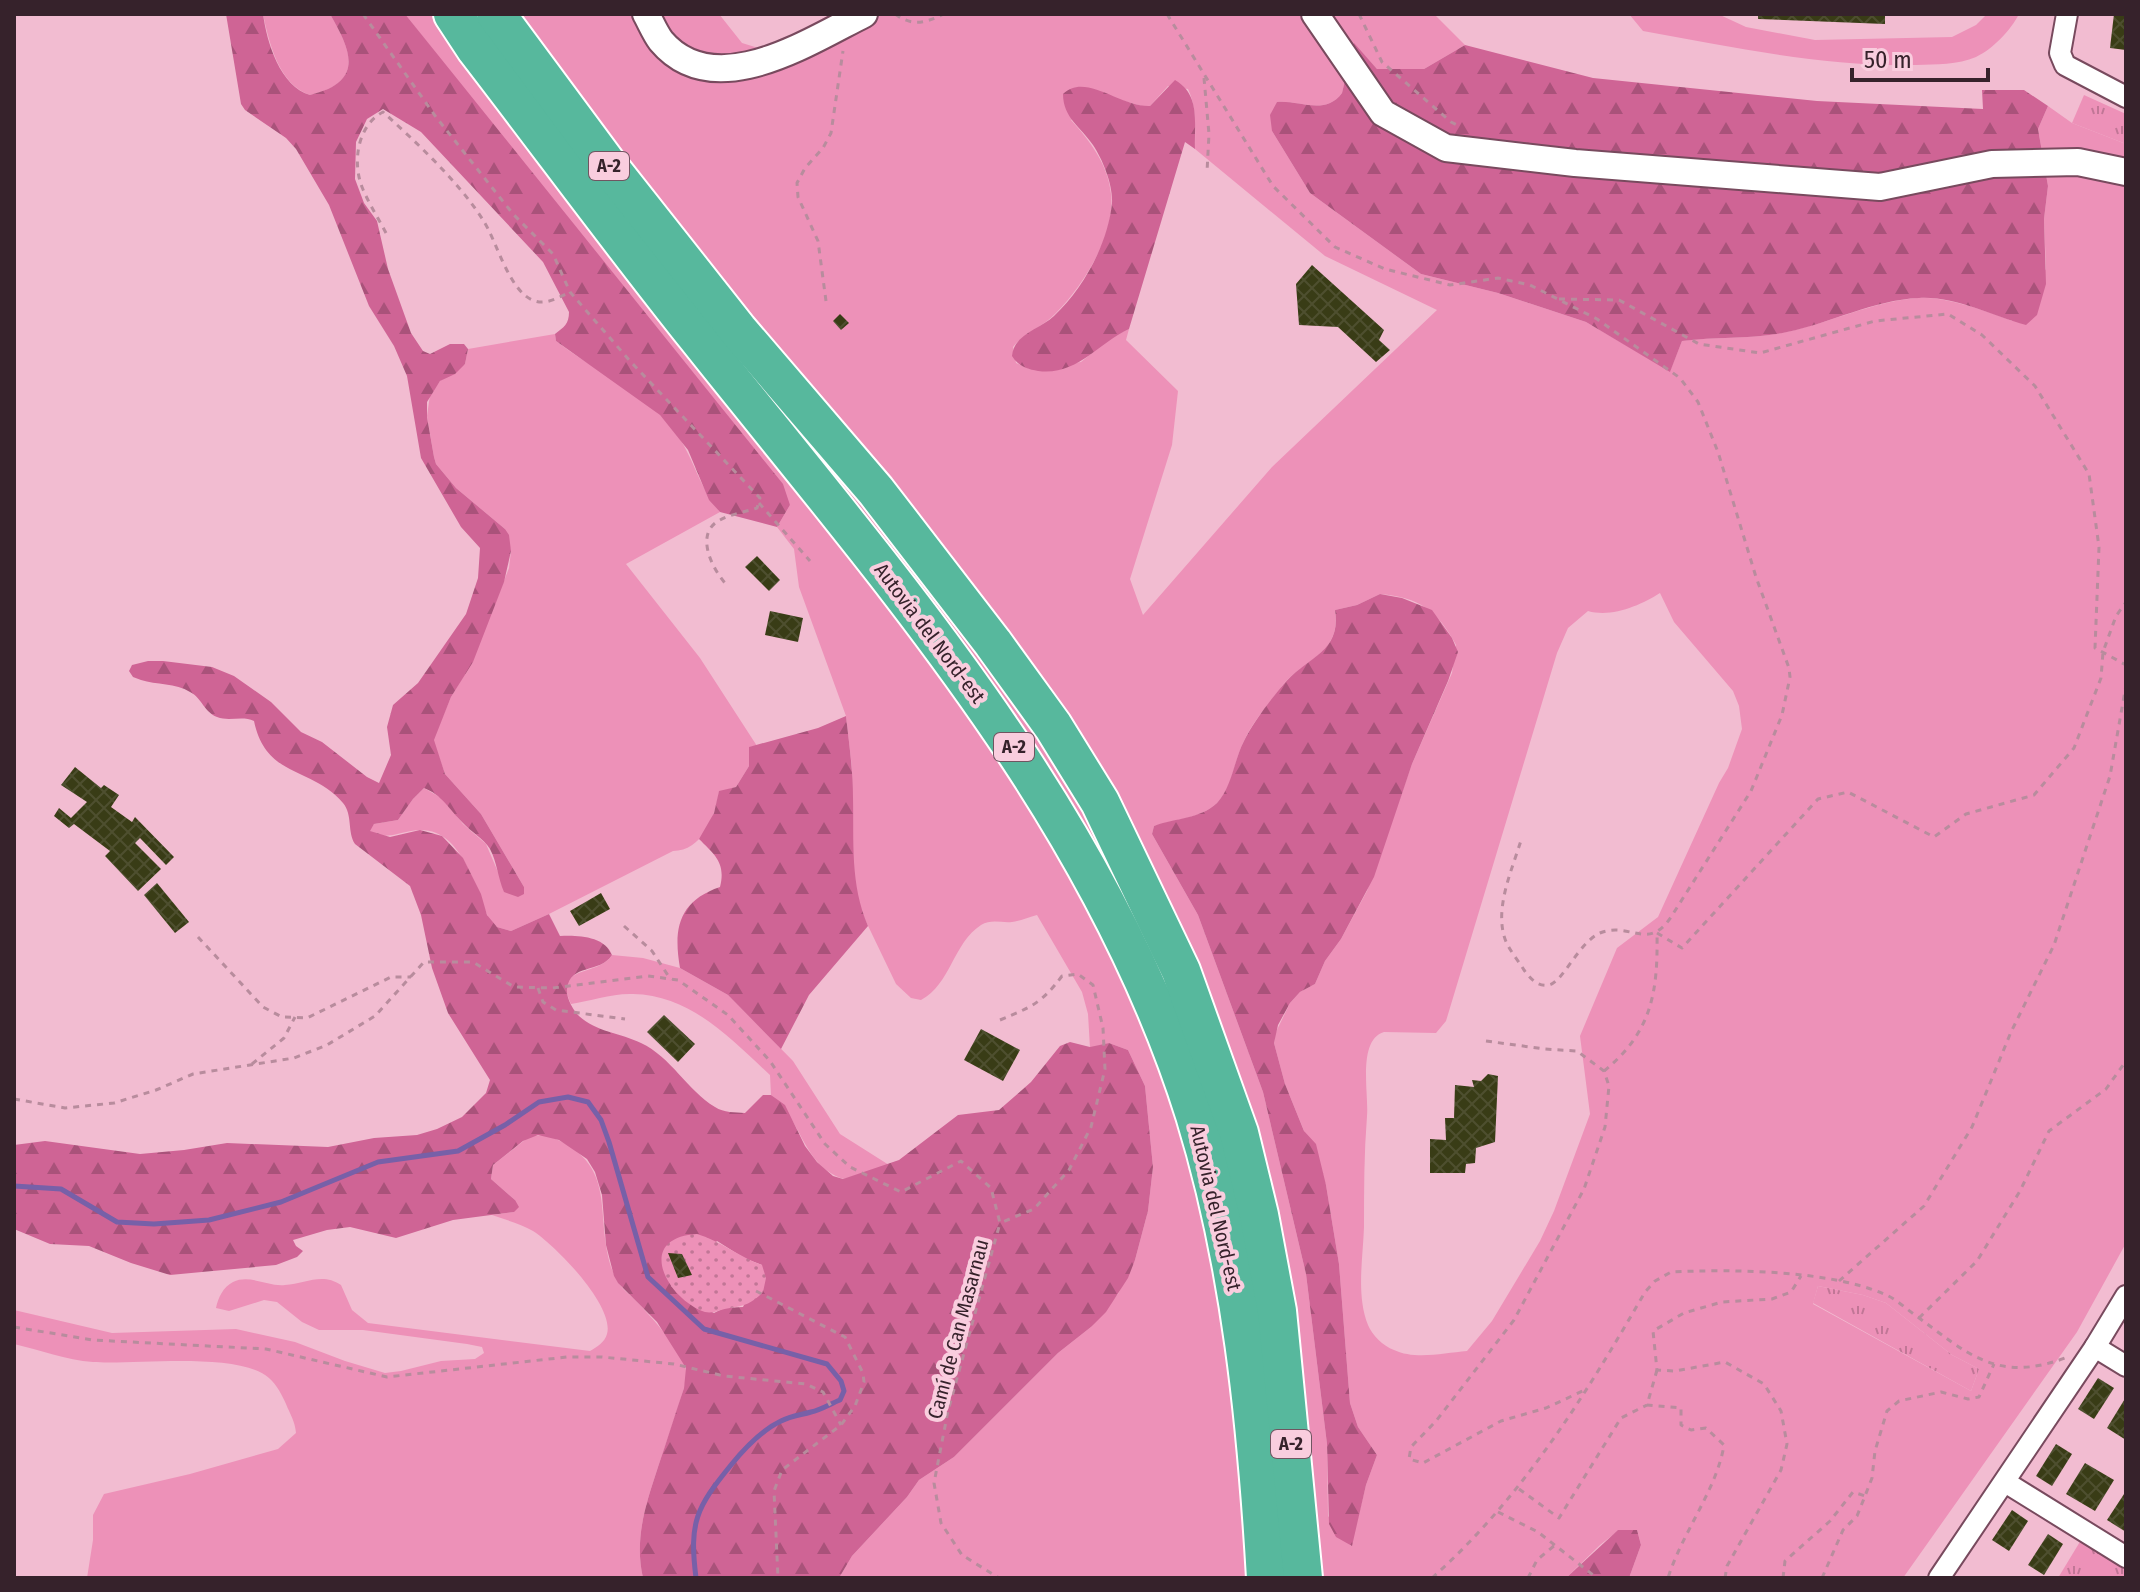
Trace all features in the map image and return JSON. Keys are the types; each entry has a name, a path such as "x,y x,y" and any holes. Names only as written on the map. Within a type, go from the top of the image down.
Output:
{"highway":[{"name":"Autovia del Nord-est","path":"453,14 476,49 686,323 806,471 952,660 1065,826 1107,902 1143,976 1172,1051 1195,1115 1217,1199 1234,1279 1244,1353 1262,1511 1266,1578"},
{"name":"Autovia del Nord-est","path":"496,14 598,153 738,330 876,491 993,643 1053,726 1100,802 1181,971 1239,1133 1277,1311 1303,1578"}],"street":[{"path":"646,14 662,42 683,57 712,70 748,66 789,51 855,19"},
{"path":"1315,14 1383,113 1446,148 1575,163 1880,187 1992,164 2078,162 2126,172"},
{"path":"2067,14 2060,53 2065,65 2126,97"},
{"path":"1939,1578 2126,1296"},
{"path":"2095,1347 2126,1366"},
{"path":"2005,1482 2126,1557"}],"path":[{"path":"363,14 436,117 513,214 553,254 570,292 630,361 760,498 757,508 716,521 708,534 707,550 715,571 725,583"},
{"path":"895,14 913,24 944,14"},
{"path":"1167,14 1273,186 1335,247 1385,269 1450,285 1506,279 1538,288 1597,319 1674,371 1698,402 1718,452 1756,577 1789,668 1782,715 1751,791 1671,917 1657,933 1648,935 1616,928 1601,933 1585,944 1557,981 1549,985 1535,983 1509,946 1502,922 1505,897 1522,837"},
{"path":"1359,14 1382,62 1451,122 1471,131 1471,152"},
{"path":"826,301 818,241 801,205 797,183 831,133 855,19"},
{"path":"1204,74 1209,134 1207,172"},
{"path":"386,233 361,185 357,153 369,123 383,112 428,153 483,220 519,290 534,301 548,302 570,292"},
{"path":"1558,298 1619,300 1699,344 1760,353 1875,321 1948,314 1982,335 2035,386 2089,474 2099,547 2095,648 2126,665"},
{"path":"759,503 810,561"},
{"path":"1657,933 1682,948 1818,799 1848,792 1934,837 1966,814 2034,795 2074,748 2101,678 2103,652 2116,616 2126,602"},
{"path":"1839,1281 1924,1206 1972,1127 2011,1032 2054,945 2110,776 2126,685"},
{"path":"624,926 652,951 671,980"},
{"path":"1604,1071 1625,1053 1652,1003 1657,976 1657,933"},
{"path":"198,937 263,1007 282,1017 307,1018 391,977 411,977"},
{"name":"Camí de Can Masarnau","path":"14,1099 65,1108 114,1103 193,1074 294,1058 327,1045 375,1016 424,962 473,962 514,987 552,988 648,976 678,980 728,1015 770,1061 825,1144 850,1167 901,1192 961,1161 991,1188 1000,1223 948,1411 934,1483 941,1523 962,1555 999,1578"},
{"path":"1000,1020 1030,1008 1046,997 1062,976 1078,974 1093,985 1103,1028 1105,1069 1091,1127 1069,1170 1034,1209 1000,1223"},
{"path":"538,988 543,1002 556,1010 625,1019"},
{"path":"251,1064 284,1038 295,1017"},
{"path":"1486,1041 1577,1051 1604,1071 1609,1086 1605,1127 1584,1189 1514,1320 1436,1421 1411,1447 1409,1459 1423,1463 1501,1421 1546,1408 1587,1389"},
{"path":"1919,1318 1977,1261 2020,1191 2049,1131 2106,1089 2126,1061"},
{"path":"1432,1578 1467,1547 1518,1488 1569,1420 1645,1292 1655,1281 1671,1272 1801,1276 1839,1281 1886,1294 1957,1349 1994,1364 2016,1368 2053,1363 2095,1347"},
{"path":"1647,1405 1657,1370 1653,1331 1684,1313 1722,1302 1772,1299 1791,1292 1801,1276"},
{"path":"756,1291 845,1337 863,1373 864,1382 855,1406 841,1425 782,1470 774,1491 778,1578"},
{"path":"14,1327 93,1340 266,1349 387,1377 567,1357 674,1364 724,1376 806,1384 823,1392 841,1425"},
{"path":"1657,1370 1675,1371 1725,1362 1764,1384 1781,1411 1787,1444 1781,1470 1727,1566 1725,1578"},
{"path":"1822,1578 1843,1530 1857,1516 1865,1496 1887,1411 1899,1401 1941,1392 1968,1399 1979,1397 1994,1364"},
{"path":"1518,1488 1559,1518 1621,1418 1647,1405 1681,1408 1681,1425 1691,1430 1706,1428 1724,1445 1721,1463 1675,1553 1668,1578"},
{"path":"1783,1578 1785,1561 1830,1521 1853,1492 1865,1496"},
{"path":"1497,1512 1538,1532 1597,1578"},
{"path":"1528,1578 1537,1560 1555,1545"}],"green space":[{"path":"226,14 263,14 272,50 283,73 291,83 310,95 339,82 346,74 348,53 330,14 405,14 783,484 790,505 777,527 720,512 709,500 688,450 660,415 556,341 555,334 565,325 569,312 543,262 421,132 383,109 367,119 356,142 355,179 364,203 377,221 388,269 411,333 423,351 430,354 450,344 464,344 468,349 465,364 455,374 440,381 427,402 436,464 456,488 505,529 511,551 504,582 473,662 451,697 434,740 445,774 481,814 524,887 524,894 518,897 504,892 487,845 441,798 424,788 398,820 374,824 370,831 390,837 420,830 442,836 463,858 481,894 487,915 497,927 511,931 549,914 560,936 582,937 603,944 612,955 607,961 579,972 569,981 568,996 579,1016 593,1026 652,1049 718,1109 745,1113 763,1095 771,1095 785,1105 805,1146 833,1176 843,1179 899,1160 958,1115 999,1110 1031,1082 1060,1046 1070,1042 1090,1047 1109,1043 1128,1050 1145,1086 1153,1167 1148,1211 1128,1278 1106,1312 1091,1327 1058,1353 954,1457 919,1480 852,1556 839,1578 643,1578 640,1549 643,1521 684,1388 686,1368 657,1322 614,1276 606,1245 602,1195 595,1172 587,1159 559,1140 538,1135 523,1141 493,1165 491,1179 515,1200 519,1207 514,1212 453,1220 396,1238 350,1227 327,1230 293,1240 303,1251 297,1257 276,1265 170,1275 89,1246 50,1244 14,1229 14,1145 45,1141 140,1154 227,1143 328,1147 374,1138 417,1135 462,1117 486,1093 490,1080 448,1013 432,968 421,915 410,886 355,844 343,803 331,791 279,763 260,740 254,721 217,717 184,689 141,680 129,671 132,665 163,661 212,667 234,676 271,702 301,732 322,742 379,783 391,755 387,727 393,705 418,683 466,614 478,578 480,548 461,527 421,458 407,376 394,346 369,306 329,205 296,149 241,104","holes":["717,1241 762,1265 743,1307 724,1308 714,1313 686,1299 671,1286"]},
{"path":"263,14 330,14 348,53 346,74 327,89 310,95 299,90 277,62"},
{"path":"405,14 719,14 742,43 765,50 831,14 1434,14 1465,45 1424,69 1377,69 1354,44 1342,93 1335,100 1320,105 1277,102 1272,131 1310,193 1421,274 1498,293 1586,322 1670,371 1682,341 1773,334 1900,300 1940,299 2012,321 2046,269 2044,219 2048,186 2038,129 2048,106 2072,123 2126,144 2126,1243 2077,1332 1903,1578 1629,1578 1641,1545 1637,1530 1619,1530 1566,1578 839,1578 852,1556 919,1480 954,1457 1058,1353 1091,1327 1118,1294 1135,1260 1148,1211 1153,1167 1145,1086 1128,1050 1109,1043 1090,1048 1088,1014 1082,992 1037,915 981,925 964,942 939,984 921,1000 911,998 896,984 859,907 853,877 852,768 846,716 799,587 794,549 777,527 790,505","holes":["1168,86 1188,89 1194,111 1195,149 1325,256 1437,310 1272,467 1143,615 1130,579 1172,445 1178,391 1126,340 1129,329 1110,338 1081,362 1030,369 1016,363 1013,347 1051,318 1077,289 1096,258 1108,226 1111,194 1106,173 1091,145 1071,120 1110,97 1150,106","1660,593 1674,622 1733,691 1742,729 1728,768 1658,917 1617,948 1580,1036 1590,1114 1540,1241 1492,1321 1467,1351 1430,1355 1402,1353 1386,1346 1372,1333 1362,1301 1366,1069 1370,1045 1384,1032 1436,1033 1446,1021 1557,653 1568,628 1588,611 1607,613 1635,606","1380,594 1416,602 1442,623 1456,645 1452,673 1412,764 1367,891 1341,939 1325,961 1315,984 1300,992 1290,1003 1275,1034 1274,1043 1285,1084 1326,1185 1339,1264 1350,1403 1358,1427 1377,1455 1351,1546 1328,1516 1327,1444 1306,1274 1263,1092 1198,915 1152,834 1154,826 1195,815 1217,803 1227,789 1241,748 1255,721 1288,679 1326,647 1336,625 1335,610 1357,605","1818,1286 1886,1303 1952,1355 1979,1369 1971,1391 1813,1304"]},
{"path":"1629,14 1718,14 1746,27 1815,40 1952,37 1976,25 1987,14 2019,14 2001,38 1969,60 1882,65 1779,55 1643,31"},
{"path":"1354,43 1377,69 1424,69 1465,45 1593,78 1817,101 1983,109 1982,90 2024,90 2048,106 2038,129 2048,186 2044,219 2046,284 2037,315 2026,325 1946,300 1902,300 1774,334 1682,341 1670,372 1586,322 1498,293 1421,274 1310,193 1272,131 1270,115 1277,102 1328,104 1342,93"},
{"path":"1175,80 1189,93 1192,102 1195,149 1185,142 1129,329 1064,369 1038,371 1023,366 1012,356 1017,342 1054,316 1075,292 1093,264 1110,218 1111,188 1104,165 1093,145 1069,116 1063,94 1072,88 1092,88 1150,106"},
{"path":"2084,95 2126,114 2126,144 2072,123"},
{"path":"555,334 556,341 570,352 659,413 679,436 706,492 720,512 626,564 700,658 757,746 750,747 749,766 736,787 719,792 710,822 692,845 673,851 511,931 491,922 464,861 455,847 443,837 429,831 385,836 369,831 374,824 398,820 424,788 443,799 463,824 486,844 498,872 524,887 481,814 445,774 433,740 451,697 472,662 509,568 511,551 505,529 456,488 436,464 427,416 430,395 440,381 465,364 468,349"},
{"path":"1380,594 1402,598 1432,610 1458,652 1412,764 1374,877 1315,984 1300,992 1290,1003 1278,1025 1274,1043 1285,1084 1304,1131 1316,1144 1339,1264 1350,1403 1358,1427 1377,1455 1366,1485 1352,1546 1336,1537 1329,1524 1327,1444 1306,1274 1263,1092 1198,915 1152,834 1154,826 1195,815 1217,803 1226,789 1244,741 1262,712 1292,676 1328,645 1336,624 1335,610 1357,605"},
{"path":"846,716 856,879 868,926 809,995 781,1049 728,995 680,968 679,928 687,908 695,900 720,887 720,865 699,839 714,813 719,791 736,787 749,766 749,747 818,728"},
{"path":"612,955 643,958 680,968 728,995 793,1061 840,1134 889,1165 844,1179 830,1173 819,1164 790,1116 771,1095 770,1075 725,1034 692,1011 654,996 633,994 571,1004 567,991 572,977 606,962"},
{"path":"546,1135 571,1147 587,1161 601,1196 605,1236 616,1279 665,1334 686,1370 684,1388 643,1521 640,1549 643,1578 87,1578 93,1515 104,1494 278,1449 296,1433 295,1425 277,1387 269,1378 254,1370 211,1362 93,1362 63,1357 14,1344 14,1310 112,1333 236,1329 295,1342 385,1373 441,1361 475,1359 484,1353 482,1347 467,1344 363,1330 319,1330 302,1322 277,1302 264,1300 229,1311 216,1308 224,1290 239,1280 279,1285 327,1279 341,1285 352,1310 368,1323 590,1351 603,1342 607,1334 607,1322 593,1293 543,1238 524,1226 492,1215 514,1212 515,1200 491,1179 493,1165 530,1136"},
{"path":"697,1234 762,1265 766,1278 763,1292 748,1303 711,1312 691,1305 679,1295 663,1270 662,1257 666,1246 677,1238"},
{"path":"1818,1286 1886,1303 1952,1355 1979,1369 1971,1391 1813,1303"},
{"path":"1618,1530 1637,1530 1641,1545 1629,1578 1566,1578"},
{"path":"2081,1540 2126,1569 2126,1578 2058,1578"}],"building":[{"path":"1758,14 1885,14 1885,24 1758,19"},
{"path":"2114,14 2126,14 2126,50 2110,48"},
{"path":"1312,265 1384,330 1379,340 1390,350 1376,362 1338,327 1299,325 1296,284"},
{"path":"840,314 849,323 841,330 833,321"},
{"path":"757,556 780,580 769,591 745,567"},
{"path":"770,611 803,618 798,642 765,635"},
{"path":"75,767 101,788 104,785 119,795 111,807 132,822 135,817 174,857 166,865 140,838 135,843 161,869 138,891 105,856 110,851 74,824 69,828 54,816 59,808 71,818 87,802 61,785"},
{"path":"157,883 189,922 175,933 144,895"},
{"path":"601,893 610,909 579,926 570,911"},
{"path":"664,1015 695,1044 678,1062 647,1032"},
{"path":"981,1029 1020,1050 1003,1081 964,1060"},
{"path":"1488,1074 1498,1076 1495,1142 1476,1148 1475,1163 1466,1164 1465,1173 1430,1173 1430,1139 1446,1140 1445,1118 1454,1118 1455,1085 1474,1087 1472,1080 1481,1081"},
{"path":"668,1253 682,1254 692,1275 678,1278"},
{"path":"2098,1378 2114,1388 2094,1419 2078,1409"},
{"path":"2126,1397 2126,1440 2107,1428"},
{"path":"2056,1444 2072,1454 2052,1486 2036,1476"},
{"path":"2085,1463 2114,1480 2095,1511 2066,1494"},
{"path":"2126,1491 2126,1532 2107,1520"},
{"path":"2012,1510 2028,1521 2009,1551 1992,1540"},
{"path":"2048,1534 2063,1544 2044,1575 2028,1565"}],"waterway":[{"path":"14,1186 61,1189 117,1222 154,1224 209,1220 281,1202 378,1162 458,1151 539,1102 568,1097 588,1102 601,1120 609,1142 648,1277 704,1329 827,1364 841,1381 844,1391 840,1400 785,1419 767,1429 719,1480 703,1505 695,1529 696,1578"}]}
